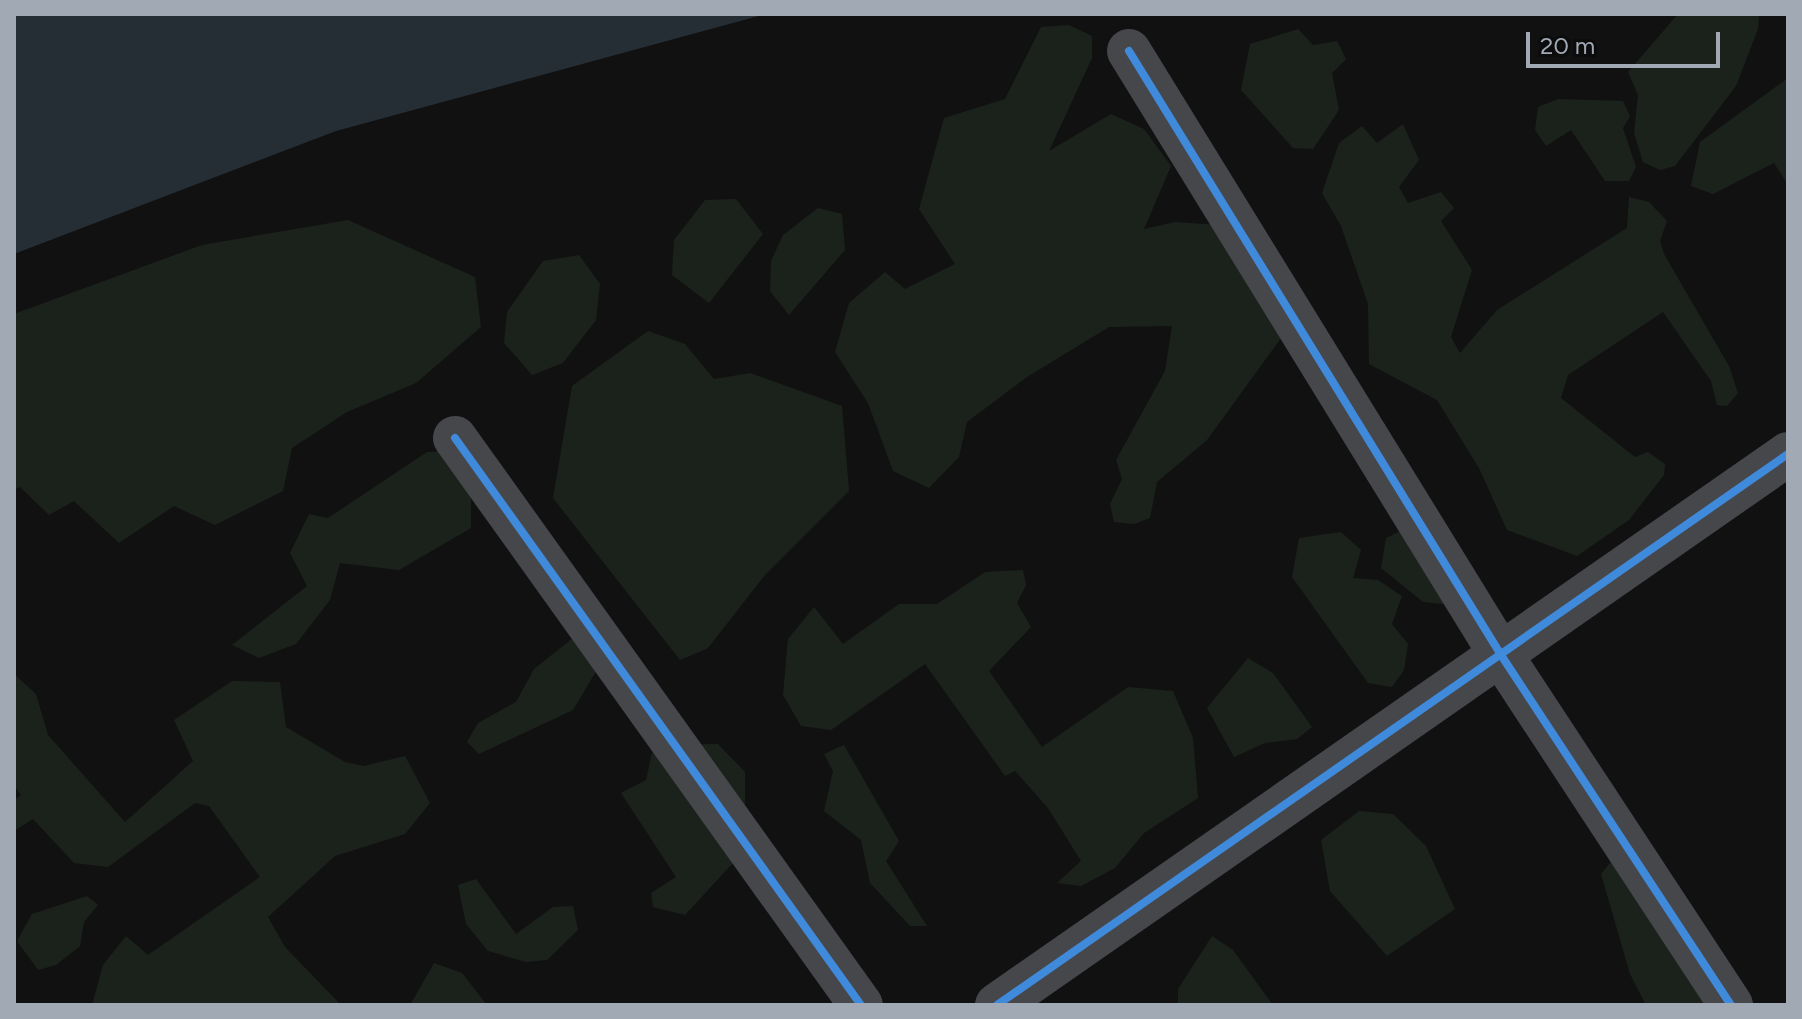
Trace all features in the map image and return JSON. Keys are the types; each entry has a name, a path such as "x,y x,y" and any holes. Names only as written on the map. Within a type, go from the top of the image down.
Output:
{"street":[{"path":"1129,51 1501,655 1731,1005"},
{"path":"455,438 861,1005"},
{"path":"997,1005 1788,454"}],"shaded area":[{"path":"14,14 766,14 336,131 14,254"},
{"path":"1678,14 1759,16 1758,29 1736,86 1675,166 1660,170 1643,162 1634,133 1638,95 1628,72"},
{"path":"1069,25 1092,36 1092,58 1049,151 1111,114 1144,129 1171,166 1144,229 1175,222 1231,226 1289,327 1207,440 1157,482 1150,518 1134,524 1114,522 1110,504 1122,479 1116,460 1165,371 1172,326 1109,327 1027,377 967,422 959,457 929,488 893,471 868,403 835,352 849,303 885,272 905,289 955,264 919,209 944,118 1005,99 1041,27"},
{"path":"1298,29 1313,45 1337,41 1346,59 1332,73 1339,110 1313,149 1293,148 1241,90 1250,44"},
{"path":"1788,78 1788,185 1774,163 1713,194 1691,186 1700,142"},
{"path":"1558,99 1623,101 1630,116 1623,128 1636,167 1629,181 1605,181 1571,130 1546,146 1535,130 1538,107"},
{"path":"1403,124 1419,160 1399,187 1408,203 1441,192 1454,208 1441,221 1472,270 1451,337 1460,353 1497,310 1627,228 1629,197 1649,202 1667,221 1660,241 1664,254 1729,366 1738,393 1727,406 1717,405 1711,381 1663,312 1568,375 1561,398 1635,457 1648,452 1665,464 1664,475 1629,520 1577,556 1507,530 1479,468 1437,400 1369,364 1368,304 1341,226 1322,193 1339,143 1362,126 1377,143"},
{"path":"736,199 763,234 709,303 672,275 674,240 705,200"},
{"path":"818,208 842,214 845,250 789,315 770,291 771,261 783,235"},
{"path":"348,220 475,277 481,327 416,383 347,412 292,448 283,491 215,525 174,506 119,543 74,501 49,515 20,487 14,490 14,314 202,245"},
{"path":"579,255 600,284 596,320 563,363 532,375 504,343 507,312 543,261"},
{"path":"648,331 685,344 714,379 750,373 842,406 849,491 765,575 708,648 680,660 553,498 572,386"},
{"path":"448,451 471,475 471,528 399,570 340,563 330,600 296,644 259,658 232,645 307,586 290,553 309,514 328,518 427,452"},
{"path":"1419,522 1447,598 1443,604 1423,602 1381,568 1386,538"},
{"path":"1341,532 1361,550 1353,578 1378,580 1402,596 1392,624 1408,644 1404,670 1392,687 1368,683 1292,577 1299,538"},
{"path":"1023,570 1026,585 1017,603 1031,627 989,671 1042,747 1128,687 1173,691 1193,738 1198,798 1144,833 1115,868 1081,886 1057,883 1081,861 1048,808 1015,771 1005,776 925,664 831,730 801,726 783,695 788,639 814,607 843,644 899,604 937,604 985,572"},
{"path":"583,630 598,668 573,710 479,754 467,742 478,723 516,702 534,669"},
{"path":"1248,658 1273,673 1312,727 1297,739 1265,743 1234,757 1207,708"},
{"path":"14,674 36,694 48,735 125,822 193,761 174,720 232,681 280,682 286,727 345,762 364,766 405,756 430,803 405,834 335,856 268,917 285,947 341,1005 92,1005 103,965 126,936 148,955 260,877 209,806 195,803 108,867 74,863 33,819 14,831 14,800 21,795 14,786"},
{"path":"718,744 745,772 745,850 685,915 653,907 651,893 676,877 621,793 646,780 652,753 668,745"},
{"path":"844,745 899,841 886,861 927,926 910,926 870,883 861,840 824,811 833,771 824,754"},
{"path":"1359,811 1393,814 1426,846 1455,909 1387,956 1330,891 1321,840"},
{"path":"1630,838 1742,1005 1646,1005 1630,974 1601,874"},
{"path":"476,879 516,934 553,907 573,906 578,930 547,960 526,962 488,951 466,924 458,885"},
{"path":"87,896 98,905 84,922 80,946 56,965 38,970 17,941 32,914"},
{"path":"1212,936 1233,950 1273,1005 1178,1005 1178,989"},
{"path":"434,963 462,973 487,1005 410,1005"}],"cycle path":[{"path":"1129,51 1501,655 1731,1005"},
{"path":"455,438 861,1005"},
{"path":"997,1005 1788,454"}]}
